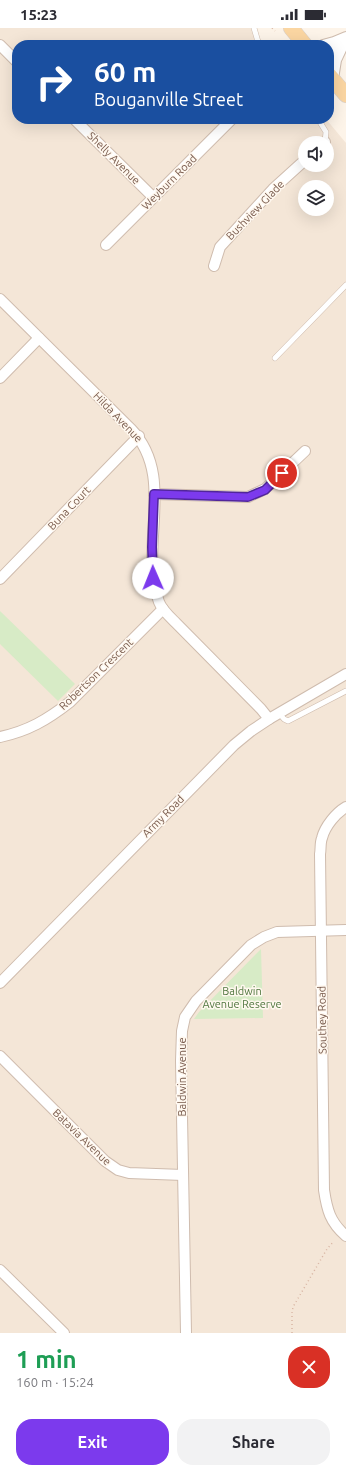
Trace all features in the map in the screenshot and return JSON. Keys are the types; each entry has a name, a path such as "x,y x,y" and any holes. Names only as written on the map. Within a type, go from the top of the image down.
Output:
{"main road":[{"path":"290,28 301,40"},
{"path":"334,81 346,95"}],"street":[{"path":"334,42 346,37"},
{"path":"334,51 346,41"},
{"path":"334,67 346,41"},
{"path":"0,45 12,57"},
{"name":"Shelly Avenue","path":"79,124 153,197"},
{"name":"Weyburn Road","path":"106,245 227,124"},
{"name":"Bushview Glade","path":"214,266 220,247 274,189 298,167"},
{"name":"Hilda Avenue","path":"0,299 139,436 151,460 155,480 152,547 153,578 159,602 163,609 269,719"},
{"path":"0,378 39,338"},
{"name":"Buna Court","path":"0,579 139,436"},
{"path":"154,494 248,497 265,490 305,451"},
{"name":"Robertson Crescent","path":"0,737 18,733 36,725 53,715 70,702 163,609"},
{"name":"Army Road","path":"0,983 234,745 250,731 346,674"},
{"name":"Southey Road","path":"346,807 339,812 330,823 322,838 320,854 324,1190 327,1206 333,1222 346,1236"},
{"name":"Baldwin Avenue","path":"186,1333 181,1061 182,1031 185,1017 201,995 251,945 264,937 277,932 346,930"},
{"name":"Batavia Avenue","path":"0,1056 105,1161 118,1170 129,1174 183,1175"},
{"path":"0,1270 64,1333"}],"lane":[{"path":"254,28 258,40"},
{"path":"321,124 326,132 326,136"},
{"path":"275,358 346,285"},
{"path":"279,713 288,721 346,691"}],"path":[{"path":"292,1333 293,1307 327,1249 334,1241"}],"shaded area":[{"path":"0,28 251,28 261,40 12,40 12,124 330,124 346,143 346,1333 0,1333"}],"green space":[{"path":"0,611 75,684 58,701 0,644"},
{"name":"Baldwin Avenue Reserve","path":"261,949 263,1018 194,1019 199,1012"}],"route":[{"path":"153,578 152,547 154,494 248,497 265,490 282,473"}]}
